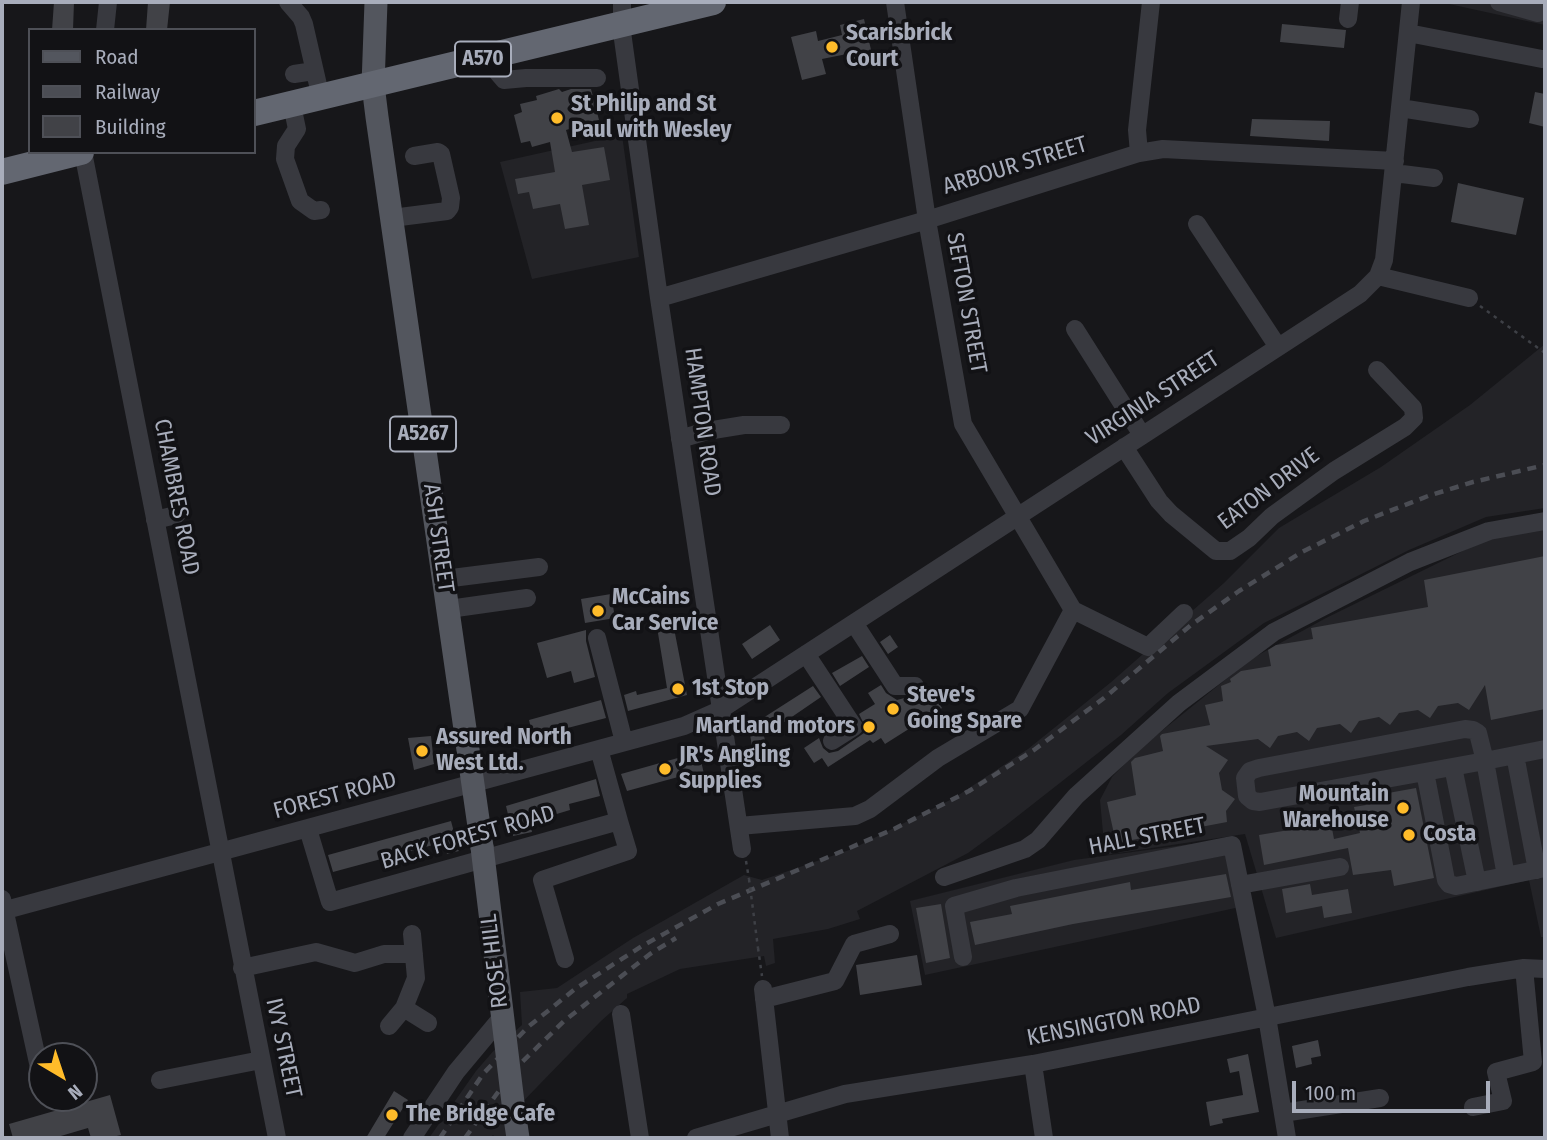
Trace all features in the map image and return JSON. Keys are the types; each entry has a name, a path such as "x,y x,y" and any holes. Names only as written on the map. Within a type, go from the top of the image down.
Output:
{"highway":[{"name":"A570","path":"256,114 493,56 622,12 712,2"},
{"path":"2,171 74,154"}],"main road":[{"name":"A5267","path":"373,85 376,2"},
{"name":"ASH STREET","path":"373,85 474,783"},
{"name":"ROSE HILL","path":"474,783 518,1138"}],"street":[{"path":"105,28 108,2"},
{"path":"288,2 301,17 321,98"},
{"name":"SEFTON STREET","path":"895,2 926,220 963,424 1073,610"},
{"path":"1139,153 1137,130 1151,2"},
{"path":"1411,2 1384,260 1378,276 1469,298"},
{"path":"1499,2 1538,13 1542,2"},
{"name":"HAMPTON ROAD","path":"622,12 659,298 744,854"},
{"path":"1408,33 1542,59"},
{"path":"493,56 498,73 504,80 597,78"},
{"path":"295,74 314,71"},
{"path":"292,105 297,130 286,146 285,159 300,201 307,208 321,210"},
{"path":"1400,108 1471,119"},
{"name":"ARBOUR STREET","path":"659,298 926,220 1139,153 1163,149 1394,167 1434,178"},
{"path":"392,218 447,211 450,207 451,198 441,154 438,152 414,156"},
{"name":"CHAMBRES ROAD","path":"82,154 242,968"},
{"path":"1197,224 1278,347"},
{"name":"VIRGINIA STREET","path":"720,710 1360,294 1378,276"},
{"path":"1075,330 1142,435"},
{"name":"EATON DRIVE","path":"1124,447 1159,501 1171,514 1216,551 1230,551 1250,538 1272,516 1334,471 1405,427 1414,418 1413,408 1377,370"},
{"path":"680,439 706,431 744,425 781,425"},
{"path":"155,520 176,515 180,509 171,465"},
{"path":"944,877 1025,849 1038,840 1076,796 1179,703 1274,632 1410,562 1489,531 1545,521"},
{"path":"444,579 539,567"},
{"path":"449,609 527,598"},
{"path":"739,826 855,816 870,809 938,758 1020,709 1073,610 1148,647 1184,613"},
{"path":"853,623 895,685 915,686 918,692"},
{"path":"597,638 624,742"},
{"path":"806,654 854,727 832,741"},
{"name":"FOREST ROAD","path":"3,907 308,829 684,726 720,710"},
{"path":"1506,876 1485,761 1478,733 1473,730 1465,729 1259,768 1250,771 1245,778 1247,796 1260,803 1485,761 1515,755 1545,751"},
{"path":"565,959 542,880 628,851 599,749"},
{"path":"1425,772 1446,880 1456,886 1541,869 1515,755"},
{"path":"1453,767 1477,882"},
{"name":"BACK FOREST ROAD","path":"308,829 331,902 619,821"},
{"name":"HALL STREET","path":"963,957 954,906 1016,888 1232,845 1267,1017 1287,1138"},
{"path":"1240,885 1340,867"},
{"path":"3,907 33,1042"},
{"path":"389,1026 404,1008 416,978 412,934"},
{"path":"780,1138 764,994 835,981 854,944 890,934"},
{"path":"242,968 316,951 355,962 384,954 414,954"},
{"name":"IVY STREET","path":"242,968 277,1138"},
{"path":"1473,1107 1503,1101 1496,1072 1533,1062 1524,968"},
{"name":"KENSINGTON ROAD","path":"696,1138 845,1094 1033,1064 1524,968 1545,969"},
{"path":"404,1008 428,1023"},
{"path":"621,1014 640,1138"},
{"path":"412,1138 473,1049 502,1017"},
{"path":"160,1080 261,1060"},
{"path":"1033,1064 1044,1138"},
{"path":"1283,1113 1380,1098"}],"path":[{"path":"1469,298 1545,352"},
{"path":"744,854 761,970"}],"shaded area":[{"path":"1440,2 1545,2 1545,25"},
{"path":"622,135 639,257 532,279 500,162"},
{"path":"1545,344 1545,508 1486,517 1409,550 1264,623 1168,693 1121,735 968,853 857,911 860,919 828,929 773,939 775,963 766,966 764,956 680,969 627,994 627,998 601,1021 506,1119 508,1134 504,1138 496,1138 493,1135 490,1138 429,1138 476,1071 496,1048 522,1025 520,992 557,988 633,938 744,875 762,880 852,849 954,798 1028,749 1110,683 1224,583 1279,528 1381,467 1470,405"},
{"path":"1545,528 1545,937 1541,937 1529,880 1276,938 1245,834 1105,855 1100,800 1112,777 1138,750 1251,659 1326,618 1485,540"},
{"path":"1228,839 1240,907 925,975 910,901 1074,860"}],"building":[{"path":"54,2 74,2 73,28 52,28"},
{"path":"148,2 170,2 167,28 146,28"},
{"name":"Scarisbrick Court","path":"864,19 874,63 850,69 847,54 822,59 826,74 802,80 791,37 816,31 818,41 842,35 840,25"},
{"path":"1282,24 1346,30 1344,48 1280,42"},
{"path":"559,89 562,92 591,89 599,120 566,130 572,152 604,147 610,180 582,185 589,225 565,229 560,204 533,209 529,192 518,194 515,179 555,172 550,142 532,147 530,141 521,143 514,115 522,112 520,104 537,100 536,96"},
{"path":"1535,92 1545,94 1545,127 1529,123"},
{"path":"1252,119 1330,121 1329,141 1250,136"},
{"path":"1458,183 1524,198 1516,235 1451,222"},
{"path":"1545,556 1545,709 1491,720 1485,685 1469,710 1458,703 1438,706 1430,718 1418,710 1399,713 1390,725 1379,717 1359,721 1351,733 1340,724 1317,728 1309,741 1297,732 1278,736 1270,748 1258,739 1206,746 1228,760 1219,773 1222,790 1235,799 1226,811 1227,822 1116,843 1107,802 1136,795 1131,762 1135,758 1163,751 1160,736 1162,734 1210,725 1205,705 1223,701 1221,686 1231,682 1230,679 1241,671 1271,666 1268,650 1276,645 1313,639 1311,628 1428,607 1424,580"},
{"path":"611,594 615,618 585,623 581,599"},
{"path":"672,618 687,695 628,711 624,695 667,688 656,621"},
{"path":"770,625 780,640 752,659 742,644"},
{"path":"586,630 595,677 574,683 571,671 547,678 537,643"},
{"path":"890,635 898,647 888,654 880,642"},
{"path":"862,656 869,667 840,686 832,673"},
{"path":"881,685 886,693 897,700 908,697 917,703 927,699 930,689 942,708 885,744 881,738 873,743 870,740 828,767 822,758 814,763 804,748 819,738 823,748 829,753 838,751 864,733 865,726 859,714 875,704 868,693"},
{"path":"813,686 821,697 764,736 767,749 753,752 749,729 752,725"},
{"path":"601,700 606,718 533,737 529,720"},
{"name":"Assured North West Ltd.","path":"431,736 434,764 414,770 408,738"},
{"path":"699,752 704,774 690,777 689,774 627,791 621,774"},
{"path":"596,779 600,796 569,804 570,810 530,822 532,832 513,836 506,806"},
{"path":"1416,788 1434,878 1394,886 1391,870 1353,875 1348,848 1264,865 1259,835 1331,823 1334,839 1360,833 1354,807 1378,803 1377,795"},
{"path":"451,821 459,851 447,854 444,842 333,872 328,855"},
{"path":"1226,874 1231,897 1073,924 975,945 970,922 1012,914 1010,906 1130,882 1131,890"},
{"path":"1310,884 1312,895 1348,889 1352,913 1324,918 1322,906 1286,913 1282,889"},
{"path":"941,904 950,958 926,963 916,908"},
{"path":"917,955 922,985 860,995 856,965"},
{"path":"1318,1040 1321,1056 1311,1058 1312,1064 1296,1068 1292,1046"},
{"path":"1248,1054 1259,1112 1222,1119 1223,1123 1210,1126 1206,1102 1243,1095 1239,1071 1230,1073 1227,1059"},
{"path":"394,1091 408,1100 384,1138 366,1138"},
{"path":"110,1095 121,1135 91,1138 88,1128 54,1138 13,1138 9,1124 51,1112 98,1112 98,1098"}],"railway":[{"path":"440,1138 483,1074 528,1027 575,989 642,946 718,904 894,829 969,791 1034,750 1104,698 1191,625 1302,552 1364,521 1428,496 1545,465"},
{"path":"465,1138 514,1070 564,1021 650,954 676,938"}],"place":[{"name":"Scarisbrick Court","path":"832,47"},
{"name":"St Philip and St Paul with Wesley","path":"557,118"},
{"name":"McCains Car Service","path":"598,611"},
{"name":"1st Stop","path":"678,689"},
{"name":"Steve's Going Spare","path":"893,709"},
{"name":"Martland motors","path":"869,727"},
{"name":"Assured North West Ltd.","path":"422,751"},
{"name":"JR's Angling Supplies","path":"665,769"},
{"name":"Mountain Warehouse","path":"1403,808"},
{"name":"Costa","path":"1409,835"},
{"name":"The Bridge Cafe","path":"392,1115"}]}
